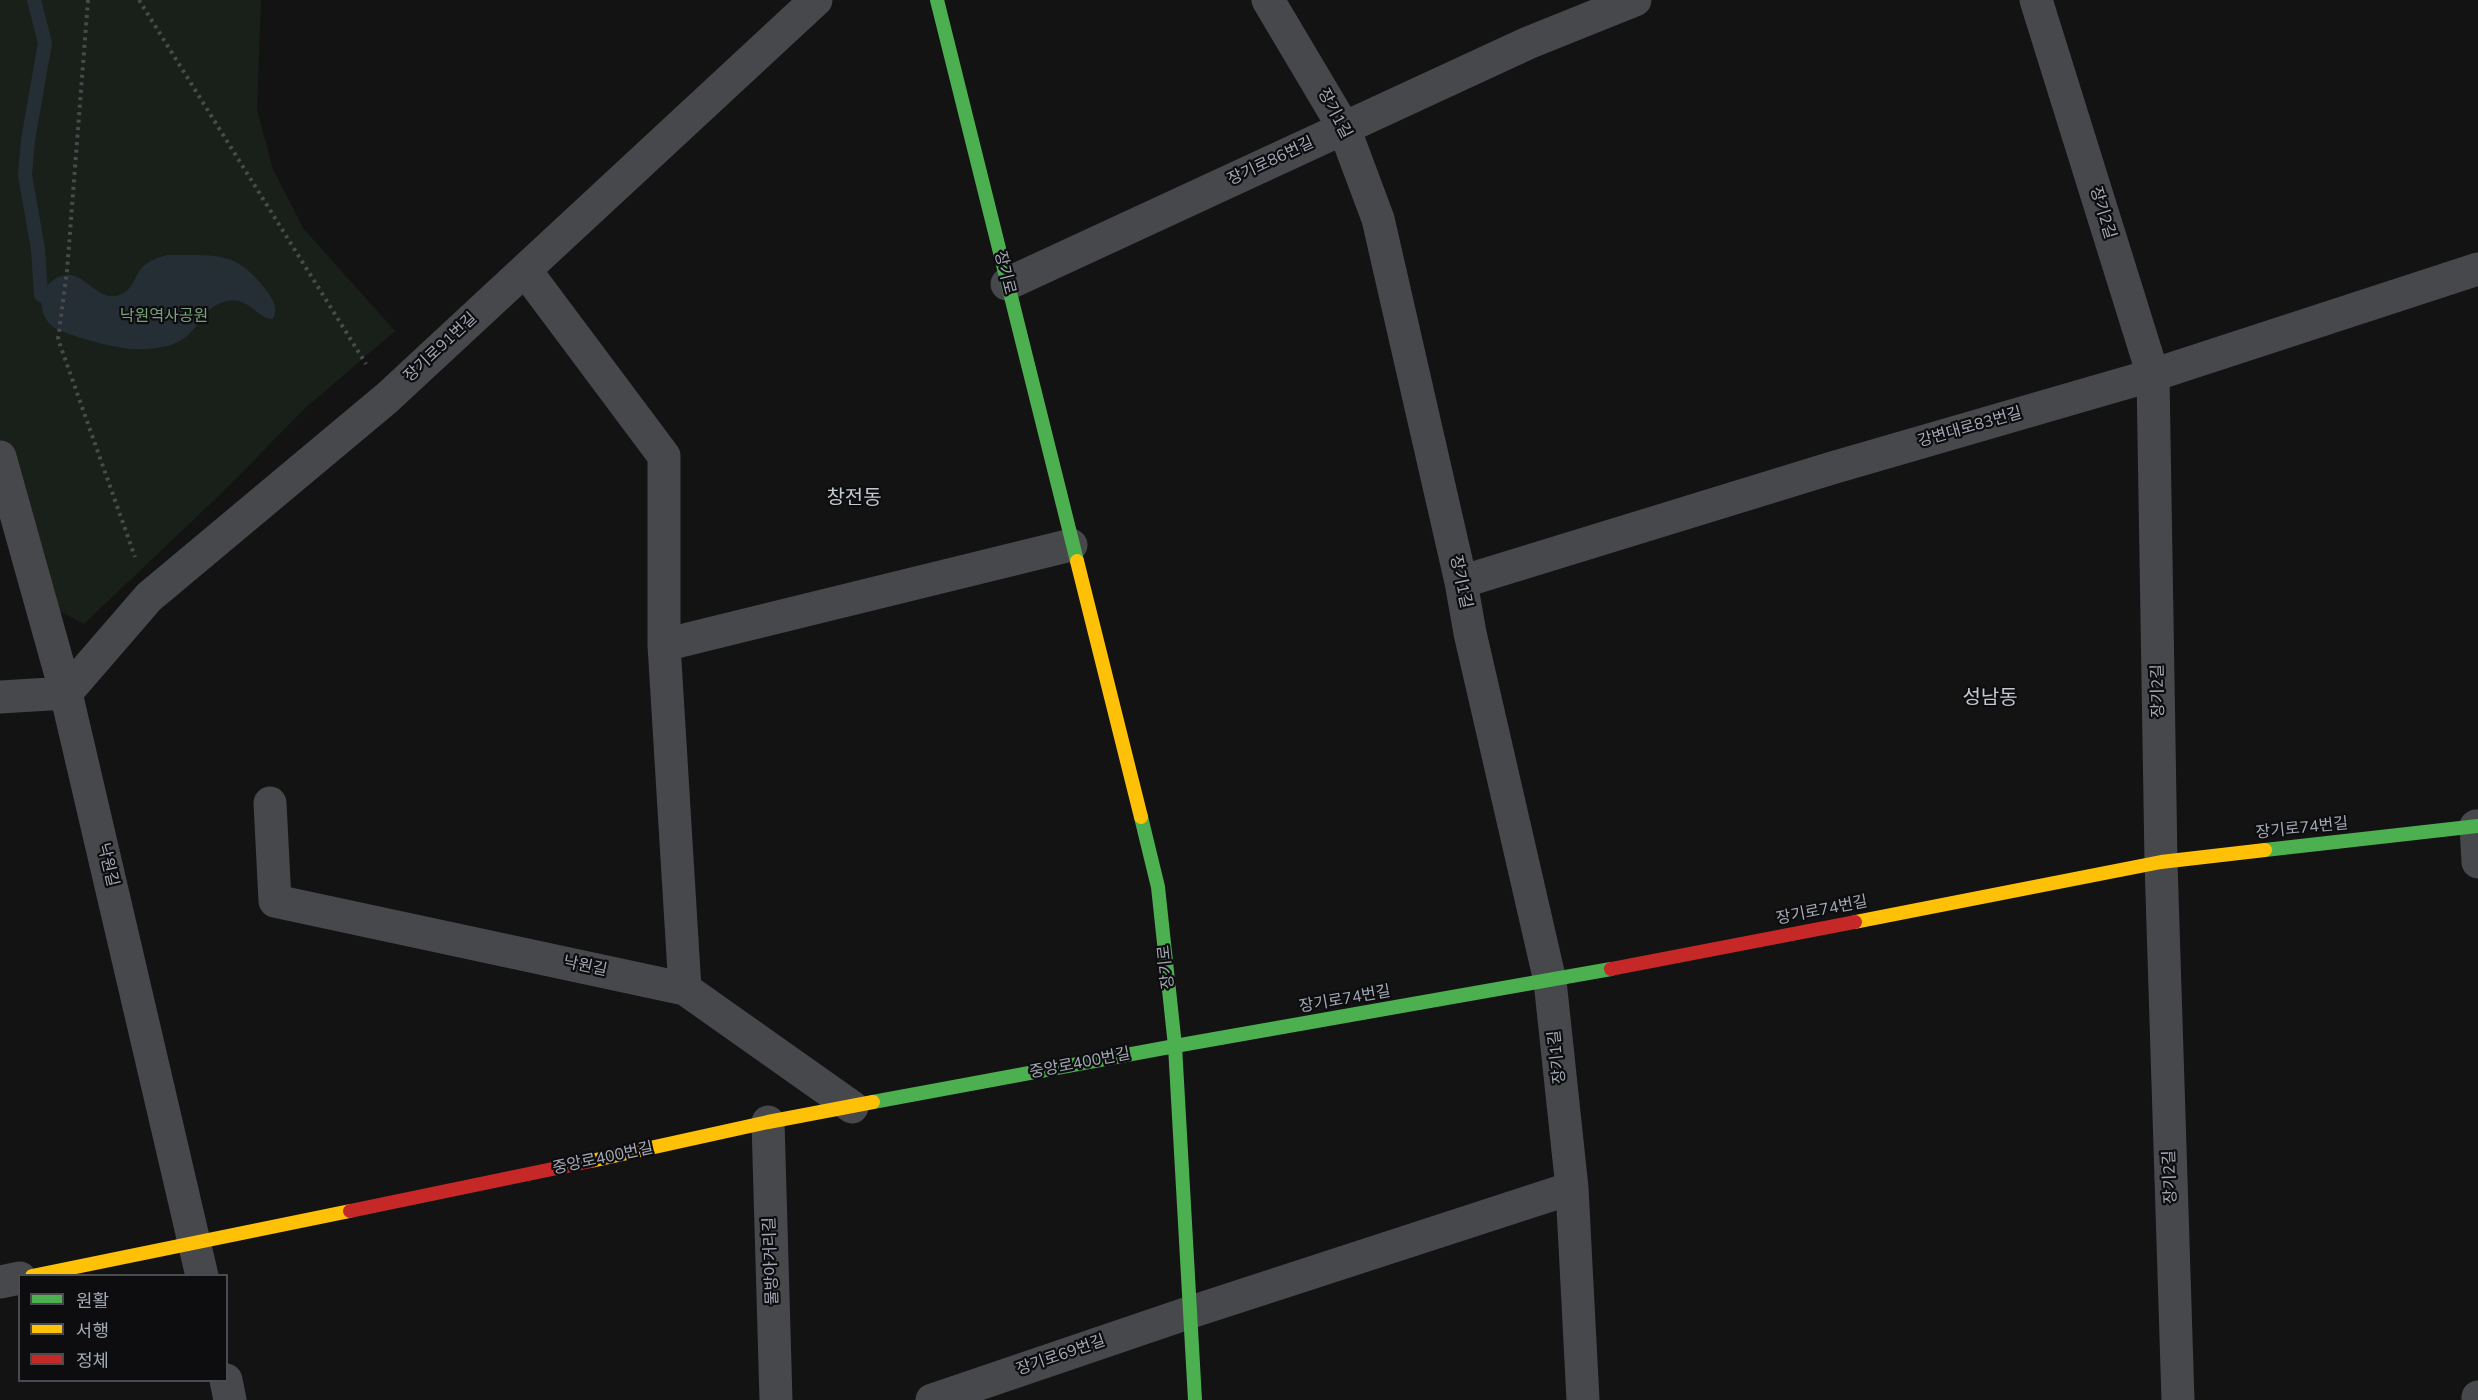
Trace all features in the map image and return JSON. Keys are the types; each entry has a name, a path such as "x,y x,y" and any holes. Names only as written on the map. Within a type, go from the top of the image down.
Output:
{"street":[{"name":"장기로91번길","path":"66,693 149,597 387,398 816,0"},
{"name":"장기로","path":"937,0 1158,887 1175,1046 1195,1400"},
{"name":"장기1길","path":"1268,0 1344,128 1378,219 1461,582 1472,645 1550,981 1572,1188 1583,1400"},
{"name":"장기로86번길","path":"1007,284 1528,43 1635,0"},
{"name":"장기2길","path":"2036,0 2153,375 2161,862 2178,1400"},
{"name":"강변대로83번길","path":"1461,582 1843,465 2153,375 2478,269"},
{"path":"525,270 664,456 664,645 685,989"},
{"name":"낙원길","path":"0,457 66,693 202,1274"},
{"path":"664,645 1071,545"},
{"path":"0,697 66,693"},
{"name":"낙원길","path":"270,803 275,901 685,989 852,1107"},
{"path":"2477,826 2478,862"},
{"name":"장기로74번길","path":"1175,1046 1550,981 2161,862 2477,826"},
{"name":"중앙로400번길","path":"37,1274 694,1140 768,1122 1175,1046"},
{"name":"물방아거리길","path":"768,1122 776,1400"},
{"path":"1191,1312 1572,1188"},
{"path":"0,1282 18,1278"},
{"name":"장기로69번길","path":"932,1400 1191,1312"},
{"path":"226,1382 230,1400"}],"path":[{"path":"88,0 67,271 58,339 149,597"},
{"path":"140,0 387,398"}],"green space":[{"name":"낙원역사공원","path":"0,0 261,0 257,110 273,169 303,228 395,331 303,410 228,487 84,624 56,609 0,513"}],"shaded area":[{"path":"167,255 212,256 235,262 257,279 274,302 273,319 267,318 240,301 233,300 211,309 180,341 163,347 137,349 102,344 58,330 44,315 42,293 49,283 61,276 78,277 108,296 116,296 128,289 146,264"}],"waterway":[{"path":"34,0 45,43 28,140 25,175 38,249 41,295"}],"traffic: fast":[{"path":"937,0 1077,561"},
{"path":"1141,817 1158,887 1175,1046 1195,1400"},
{"path":"2265,850 2478,826"},
{"path":"873,1102 1611,969"}],"traffic: slow":[{"path":"1077,561 1141,817"},
{"path":"1855,922 2161,862 2265,850"},
{"path":"591,1161 768,1122 873,1102"},
{"path":"42,1274 350,1211"}],"traffic: jam":[{"path":"1611,969 1855,922"},
{"path":"350,1211 591,1161"}],"district":[{"name":"창전동","path":"854,499"},
{"name":"성남동","path":"1990,699"}]}
